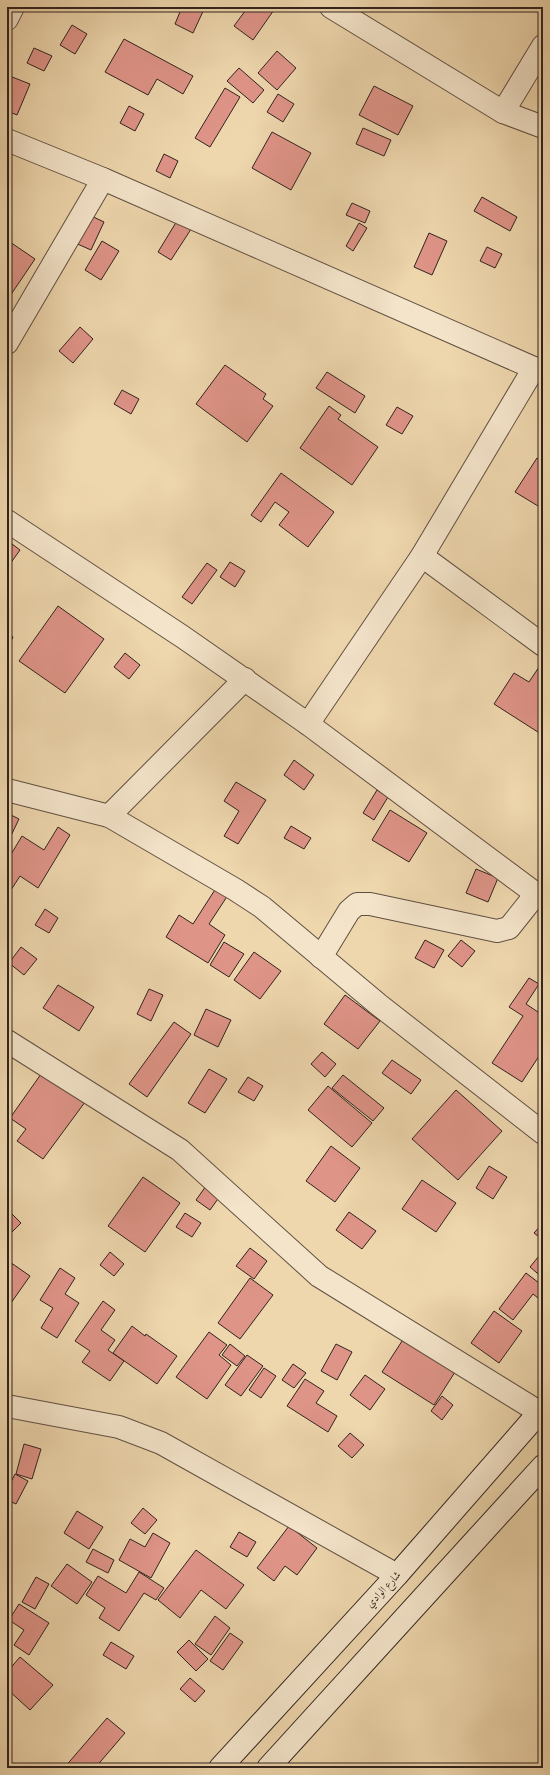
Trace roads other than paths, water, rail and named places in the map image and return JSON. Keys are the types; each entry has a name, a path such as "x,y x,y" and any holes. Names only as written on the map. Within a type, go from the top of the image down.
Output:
{"street":[{"path":"7,19 13,7"},
{"path":"331,7 503,112 543,127"},
{"path":"503,112 543,46"},
{"path":"7,140 102,179 538,370 422,556 308,724"},
{"path":"7,343 102,179"},
{"path":"7,521 245,679 540,896 509,928 497,931 370,904 357,904 349,911 321,957"},
{"path":"422,556 543,645"},
{"path":"110,816 245,679"},
{"path":"7,790 110,816 262,907 321,957 543,1133"},
{"path":"7,1041 180,1150 319,1276 541,1410"},
{"path":"7,1406 119,1427 161,1443 397,1575"},
{"name":"شارع الوادي","path":"220,1768 397,1575 541,1410"},
{"path":"268,1768 543,1466"}]}
